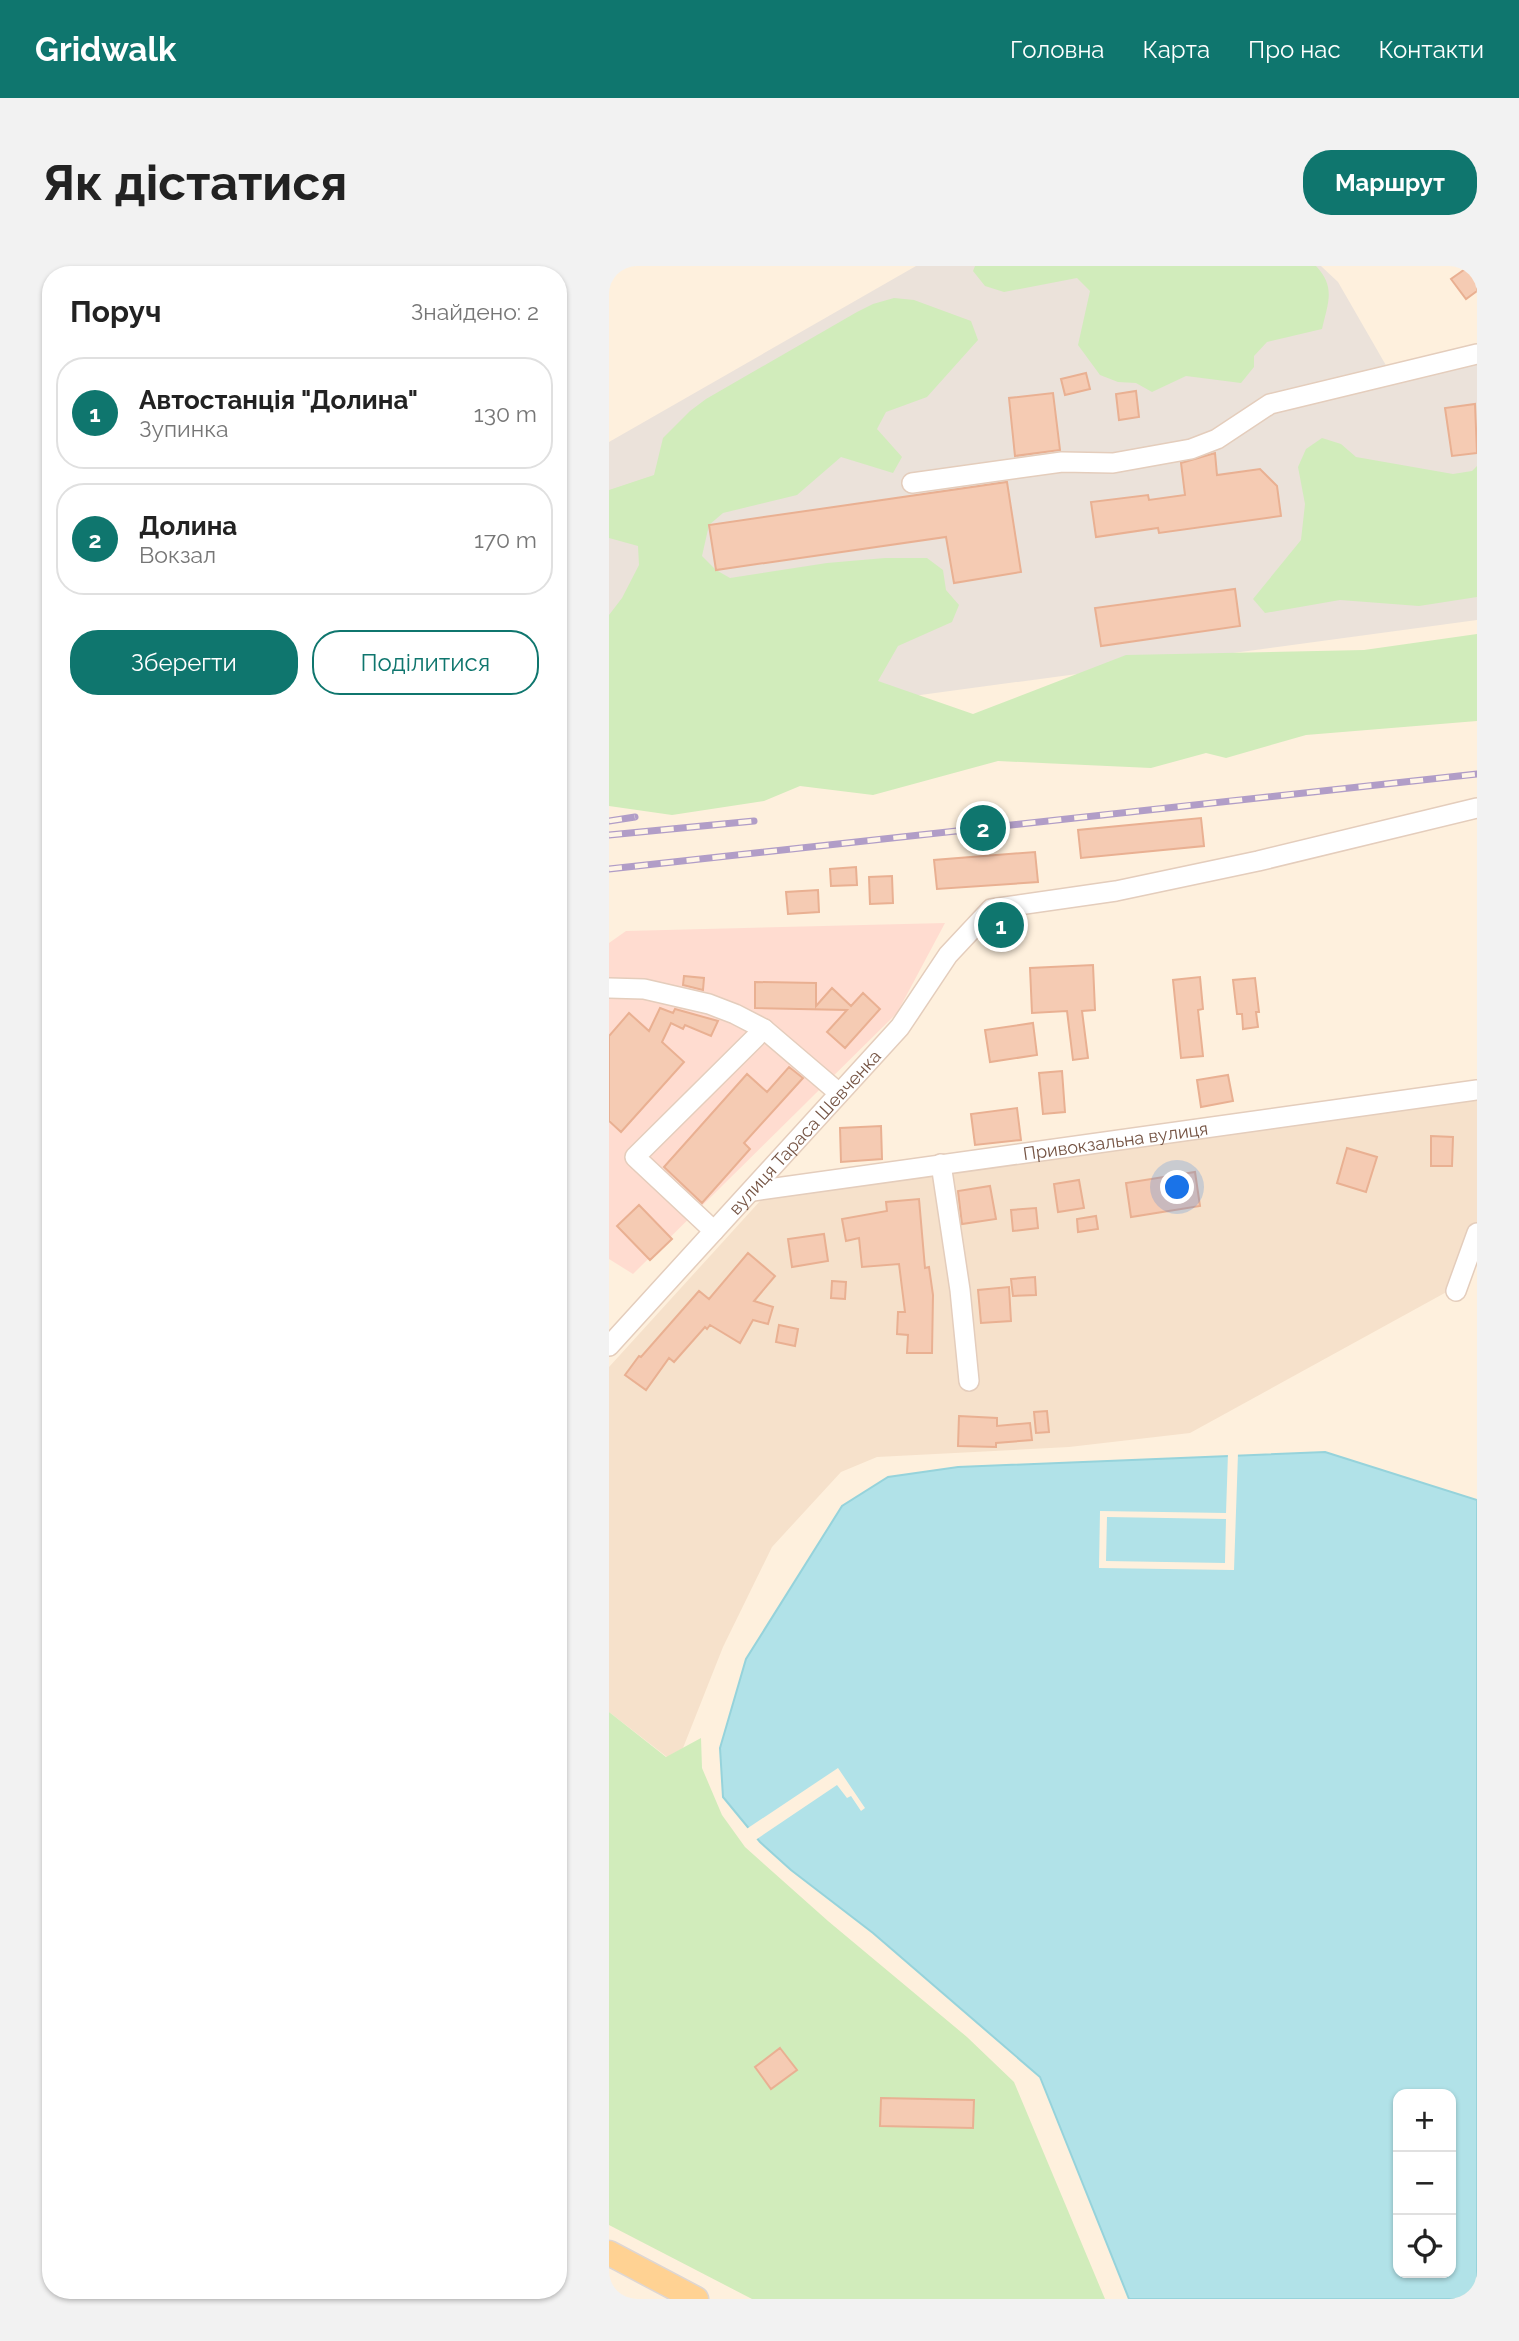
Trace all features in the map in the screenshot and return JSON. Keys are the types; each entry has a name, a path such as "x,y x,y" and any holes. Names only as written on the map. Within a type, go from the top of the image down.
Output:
{"main road":[{"path":"613,2258 652,2286 692,2297"}],"street":[{"path":"912,484 1062,462 1113,463 1191,449 1217,439 1270,404 1477,354"},
{"name":"вулиця Тараса Шевченка","path":"609,1346 900,1027 948,955 991,909 1116,891 1258,861 1477,808"},
{"path":"609,988 644,989 709,1004 735,1014 764,1029 839,1093"},
{"path":"715,1231 635,1157 764,1029"},
{"name":"Привокзальна вулиця","path":"753,1191 1477,1090"},
{"path":"940,1164 960,1290 969,1381"},
{"path":"1456,1291 1477,1233"}],"shaded area":[{"path":"916,266 1321,266 1338,282 1395,381 1477,362 1477,620 609,737 609,442"},
{"path":"945,923 897,1013 633,1274 609,1259 609,943 626,931"},
{"path":"1477,1094 1477,1230 1452,1289 1190,1433 1069,1447 877,1457 841,1472 772,1547 723,1647 683,1748 667,1757 609,1712 609,1367 761,1200"}],"green space":[{"path":"975,266 1316,266 1326,281 1329,296 1322,329 1267,342 1254,356 1254,367 1241,383 1186,376 1152,392 1136,383 1118,382 1100,375 1078,345 1090,291 1077,278 1004,292 985,286 973,271"},
{"path":"894,298 914,300 971,321 978,340 927,397 886,412 877,429 902,457 893,473 841,457 797,495 723,513 709,525 702,556 716,570 730,578 827,563 927,558 943,570 946,590 959,605 952,622 898,646 878,681 973,714 1126,655 1364,650 1477,634 1477,721 1306,735 1226,758 1206,753 1151,768 998,761 873,795 800,786 764,801 672,815 609,806 609,615 622,598 639,565 638,546 609,538 609,490 654,475 663,438 706,399 857,312"},
{"path":"1322,438 1341,444 1356,457 1453,474 1472,471 1477,466 1477,597 1419,606 1340,600 1265,613 1253,599 1301,540 1305,504 1298,467 1306,449"},
{"path":"609,1712 666,1757 701,1738 702,1768 722,1815 745,1847 828,1921 967,2037 1014,2082 1105,2299 752,2299 609,2225"}],"water":[{"path":"1325,1452 1477,1500 1477,2299 1129,2299 1040,2077 873,1933 791,1870 760,1842 723,1797 720,1748 746,1659 842,1506 888,1477 958,1467"}],"pier":[{"path":"1228,1453 1238,1453 1234,1570 1099,1568 1100,1511 1226,1513","holes":["1107,1517 1226,1519 1225,1563 1106,1561"]},
{"path":"838,1768 865,1808 861,1811 851,1796 847,1798 837,1785 754,1841 745,1830"}],"building":[{"path":"1468,267 1477,278 1477,291 1466,299 1451,279"},
{"path":"1086,373 1090,389 1065,395 1061,379"},
{"path":"1136,391 1139,417 1119,420 1116,394"},
{"path":"1053,393 1060,450 1015,456 1009,398"},
{"path":"1475,404 1477,453 1452,456 1445,408"},
{"path":"1215,453 1217,475 1260,469 1277,486 1281,516 1159,533 1158,528 1096,537 1091,502 1148,495 1149,500 1185,495 1181,463"},
{"path":"1007,482 1021,572 954,583 946,537 716,570 709,525"},
{"path":"1235,589 1240,626 1101,646 1095,608"},
{"path":"1201,818 1204,846 1081,858 1078,830"},
{"path":"1035,852 1038,882 937,889 934,860"},
{"path":"856,867 857,885 831,886 830,869"},
{"path":"892,876 893,903 870,904 869,877"},
{"path":"818,890 819,912 788,914 786,892"},
{"path":"1093,965 1095,1010 1082,1011 1088,1058 1073,1060 1067,1011 1032,1013 1030,968"},
{"path":"684,976 704,978 703,990 683,985"},
{"path":"1200,977 1203,1009 1198,1010 1203,1056 1181,1058 1173,980"},
{"path":"1255,978 1258,1027 1243,1029 1242,1014 1237,1014 1233,980"},
{"path":"755,982 816,983 816,1006 832,988 851,1006 863,993 880,1009 845,1048 827,1032 847,1010 755,1008"},
{"path":"660,1008 673,1013 675,1009 718,1021 711,1036 685,1025 683,1029 671,1023 662,1042 684,1062 621,1132 609,1121 609,1036 629,1013 649,1031"},
{"path":"1033,1023 1037,1055 990,1062 985,1030"},
{"path":"789,1067 803,1078 744,1143 750,1149 702,1203 664,1167 747,1074 767,1092"},
{"path":"1062,1071 1065,1112 1043,1114 1039,1073"},
{"path":"1228,1075 1233,1101 1201,1107 1197,1080"},
{"path":"1017,1108 1021,1140 975,1145 971,1114"},
{"path":"881,1126 882,1159 841,1162 840,1128"},
{"path":"1431,1136 1453,1137 1452,1166 1431,1166"},
{"path":"1347,1148 1377,1157 1366,1192 1337,1183"},
{"path":"1195,1172 1200,1206 1131,1217 1126,1183"},
{"path":"1079,1180 1084,1208 1058,1212 1054,1184"},
{"path":"990,1186 996,1219 962,1224 958,1191"},
{"path":"919,1199 925,1268 929,1267 933,1295 932,1353 907,1353 908,1335 897,1334 898,1312 905,1312 899,1264 862,1267 859,1238 846,1241 842,1219 887,1211 886,1202"},
{"path":"639,1205 672,1239 650,1260 617,1226"},
{"path":"1036,1208 1038,1228 1013,1231 1011,1210"},
{"path":"1096,1216 1098,1229 1078,1232 1077,1219"},
{"path":"824,1234 828,1261 792,1267 788,1239"},
{"path":"748,1253 775,1276 754,1301 773,1307 768,1324 753,1320 740,1343 710,1325 707,1329 705,1327 674,1362 669,1358 646,1390 625,1375 699,1291 709,1299"},
{"path":"1035,1277 1036,1295 1013,1296 1011,1279"},
{"path":"832,1281 846,1282 845,1299 831,1298"},
{"path":"1009,1287 1011,1321 981,1323 978,1290"},
{"path":"779,1325 798,1329 795,1346 776,1342"},
{"path":"1047,1411 1049,1432 1036,1433 1034,1412"},
{"path":"959,1416 997,1418 997,1426 1030,1423 1032,1440 996,1443 996,1447 958,1446"},
{"path":"780,2048 797,2070 771,2089 755,2067"},
{"path":"881,2098 974,2100 973,2128 880,2126"}],"railway":[{"path":"609,869 1477,774"},
{"path":"609,821 635,817"},
{"path":"609,835 754,821"}],"place":[{"name":"Долина","path":"983,828"},
{"name":"Автостанція \"Долина\"","path":"1001,925"}]}
